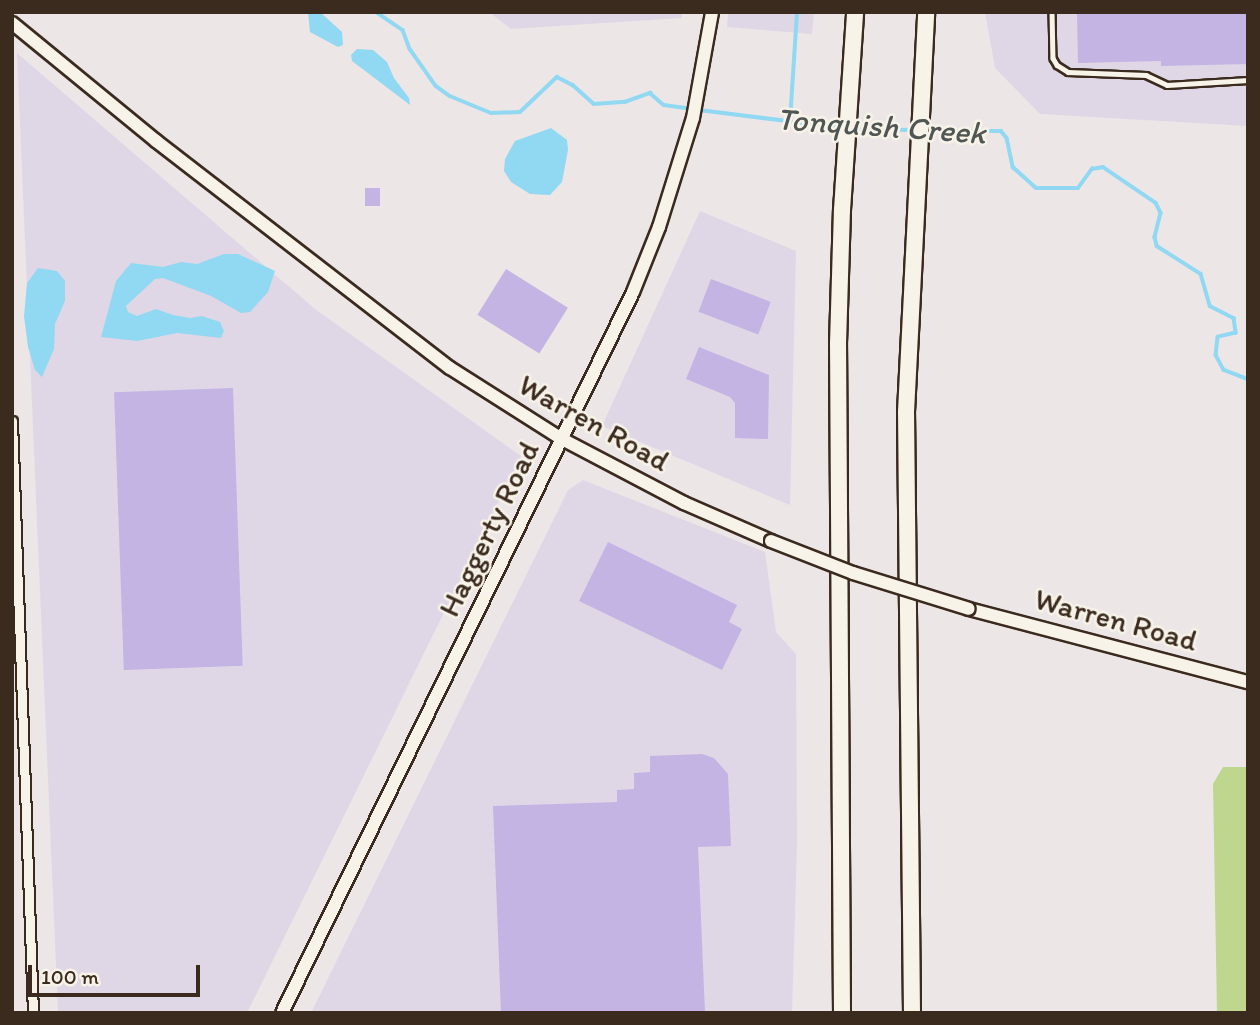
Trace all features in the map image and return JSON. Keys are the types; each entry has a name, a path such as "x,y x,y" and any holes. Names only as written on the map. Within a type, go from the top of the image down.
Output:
{"highway":[{"path":"842,1013 836,458 847,129 855,12"},
{"path":"912,1013 906,412 926,12"}],"main road":[{"name":"Haggerty Road","path":"282,1013 642,270 693,118 712,12"},
{"name":"Warren Road","path":"12,23 156,141 435,357 562,439 684,503 853,573 969,609 1248,682"}],"street":[{"path":"12,421 15,600 33,1013"}],"lane":[{"path":"1052,12 1053,58 1057,65 1068,72 1146,75 1167,85 1248,80"}],"shaded area":[{"path":"489,12 682,12 682,18 511,29"},
{"path":"728,12 814,12 812,34 727,27"},
{"path":"985,12 1248,12 1248,126 1040,114 995,68"},
{"path":"17,53 315,309 521,456 247,1013 58,1013"},
{"path":"700,211 796,251 790,505 602,426"},
{"path":"583,480 765,552 776,632 796,654 797,844 792,1013 311,1013 568,490"}],"green space":[{"path":"1223,767 1248,767 1248,1013 1217,1013 1213,784"}],"water":[{"path":"308,12 320,12 342,32 343,45 338,47 310,32"},
{"path":"357,49 373,50 387,62 394,78 409,98 410,105 352,61 351,55"},
{"path":"551,128 567,140 568,150 562,182 550,195 530,194 511,182 504,171 505,159 515,141"},
{"path":"224,254 238,254 275,271 268,292 250,312 241,313 211,296 163,278 155,279 126,306 128,312 137,316 156,309 173,315 190,318 202,316 220,322 224,331 221,338 177,333 137,341 101,337 116,281 131,263 163,267 181,262 197,264"},
{"path":"38,268 57,271 65,281 65,301 55,324 54,349 42,377 35,370 28,347 24,316 27,283"}],"building":[{"path":"1077,12 1248,12 1248,64 1161,66 1161,61 1078,63"},
{"path":"365,188 380,188 380,206 365,206"},
{"path":"506,269 568,308 539,353 477,315"},
{"path":"711,279 771,302 758,335 698,312"},
{"path":"699,347 769,375 768,439 735,438 735,403 730,397 686,379"},
{"path":"233,388 243,666 124,670 114,392"},
{"path":"608,542 737,605 729,622 742,629 722,670 579,601"},
{"path":"702,754 714,758 728,774 731,846 698,847 705,1013 501,1013 493,806 617,802 617,790 634,789 634,773 650,772 650,756"}],"waterway":[{"name":"Tonquish Creek","path":"376,12 403,30 410,49 436,86 450,96 491,113 520,112 557,77 573,85 594,104 625,102 650,93 664,105 691,109"},
{"path":"790,121 797,12"},
{"name":"Tonquish Creek","path":"699,110 844,128"},
{"name":"Tonquish Creek","path":"851,129 914,130"},
{"name":"Tonquish Creek","path":"925,131 1001,131 1007,138 1013,167 1036,188 1078,188 1092,169 1103,167 1156,203 1161,213 1155,237 1157,246 1201,274 1210,306 1234,318 1236,333 1218,337 1216,355 1224,370 1248,379"}]}
